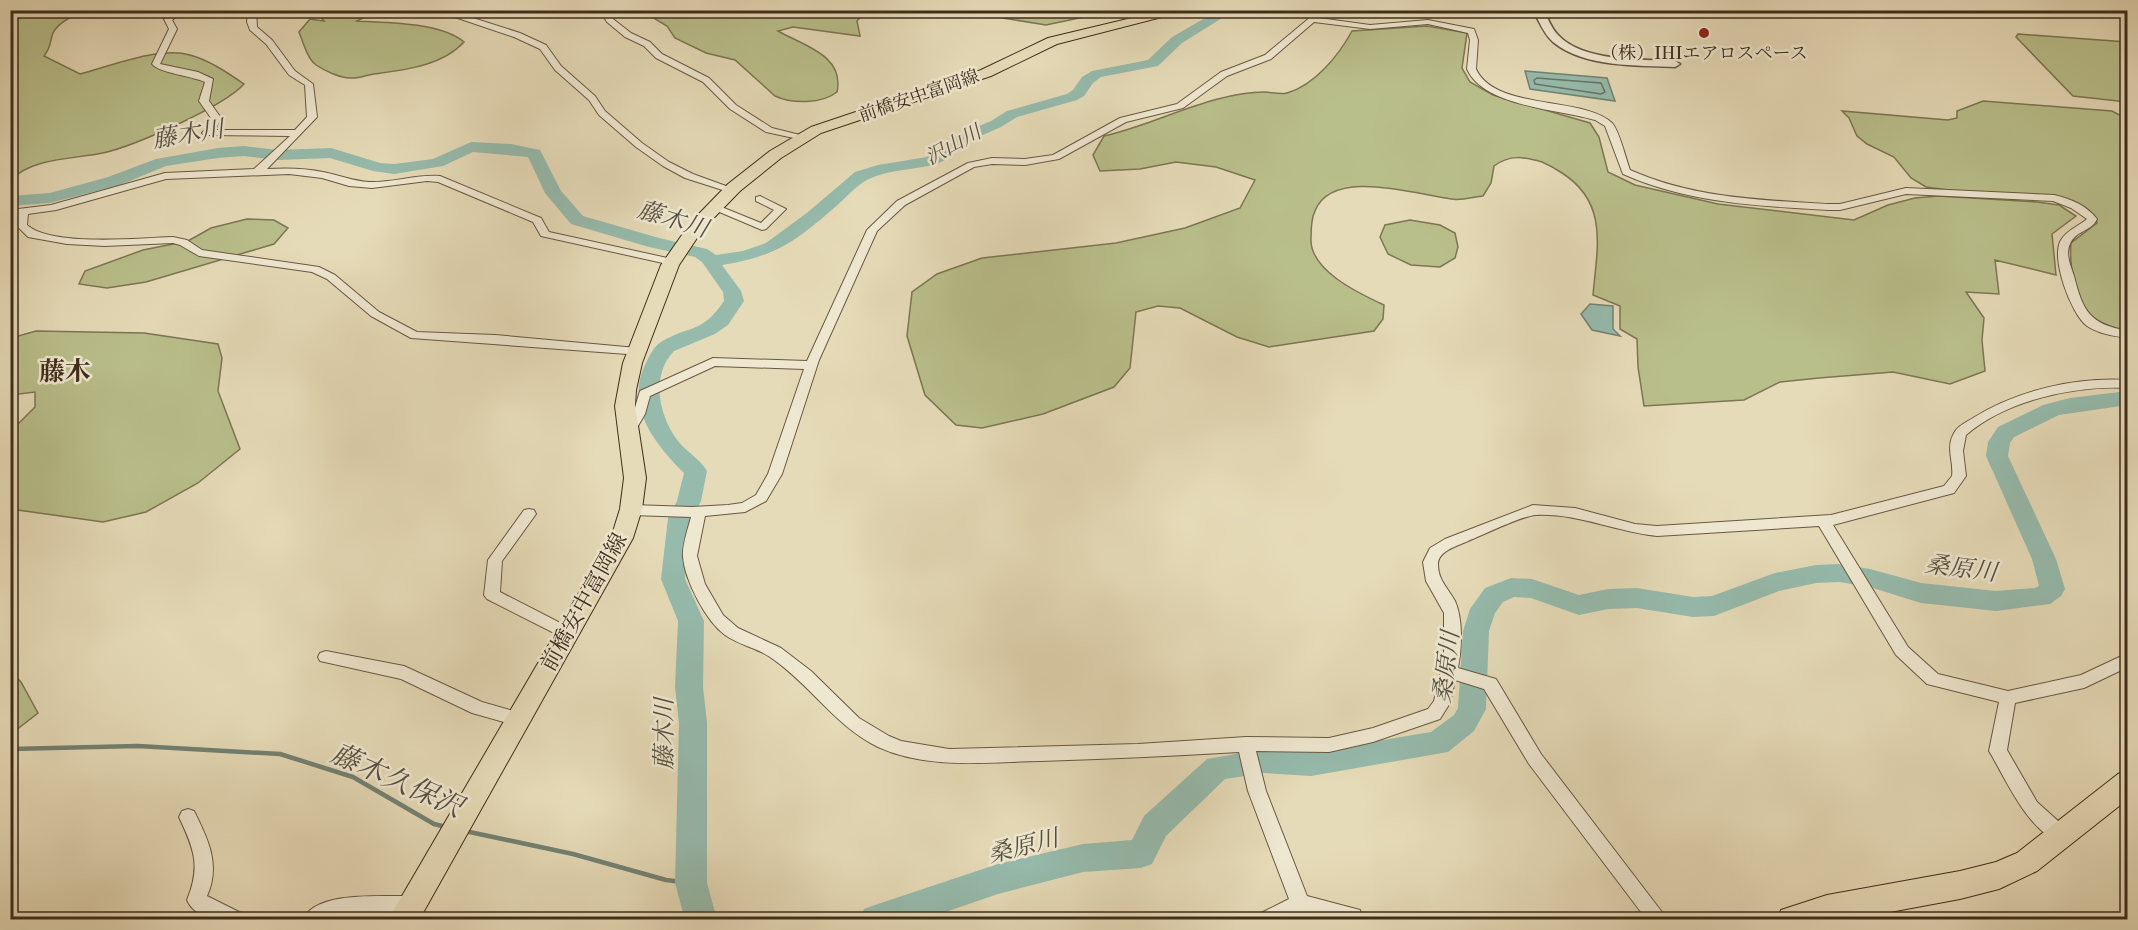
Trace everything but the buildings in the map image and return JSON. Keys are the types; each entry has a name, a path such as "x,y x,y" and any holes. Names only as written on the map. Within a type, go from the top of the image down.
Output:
{"main road":[{"name":"前橋安中富岡線","path":"408,912 622,538 632,510 635,460 625,401 637,352 673,261 715,208 770,157 803,137 986,73 1053,41 1183,10"},
{"path":"1792,920 1827,909 1960,885 1999,875 2027,861 2127,782"}],"street":[{"path":"180,10 168,19 173,29 156,64 159,67 195,74 210,81 204,101 216,118 214,125 207,132 298,133"},
{"path":"252,10 250,22 253,28 269,42 292,73 309,84 308,94 313,113 312,120 258,171"},
{"path":"438,10 511,33 543,47 558,68 592,98 602,113 639,145 688,176 732,190"},
{"path":"604,10 610,20 628,35 647,44 659,56 706,80 733,106 769,130 803,137"},
{"path":"632,510 695,512 745,507 761,498 775,474 811,364 872,230 901,203 971,165 992,161 1025,162 1056,156 1123,120 1180,105 1224,74 1268,57 1315,20 1324,10"},
{"path":"1538,10 1557,40 1577,50 1612,59 1675,64"},
{"path":"1315,20 1370,27 1428,22 1471,31 1474,39 1470,56 1471,71 1486,87 1524,100 1598,117 1609,125 1626,172 1677,190 1745,200 1828,207 1840,207 1906,190 2054,198 2067,202 2085,211 2092,219 2065,240 2063,258 2074,303 2085,319 2096,327 2127,335"},
{"path":"637,352 495,339 415,336 375,315 331,277 315,269 199,253 183,242 173,240 105,243 42,238 32,235 22,226 17,212 71,204 165,176 258,171 323,175 349,183 372,185 427,178 440,179 537,220 545,234 673,261"},
{"path":"715,208 762,227 782,209 760,199"},
{"path":"630,428 639,414 644,394 713,362 811,364"},
{"path":"695,512 690,556 698,585 718,619 732,632 775,652 806,676 853,723 883,741 900,748 949,756 1138,751 1246,744 1329,745 1373,735 1434,714 1442,702 1452,659 1452,613 1447,601 1433,581 1430,558 1450,543 1533,510 1575,513 1635,529 1657,531 1823,521 1913,501 1949,490 1958,483 1962,472 1955,448 1960,433 1982,417 2038,394 2059,389 2118,382 2127,384"},
{"path":"529,514 495,560 492,595 566,633"},
{"path":"1823,521 1902,651 1933,679 2008,698 2084,681 2127,659"},
{"path":"326,657 404,673 478,708 518,719"},
{"path":"1449,672 1490,684 1535,759 1659,920"},
{"path":"2008,698 1998,752 2031,808 2061,836"},
{"path":"1246,744 1257,791 1300,903"},
{"path":"188,817 205,851 204,886 196,900 234,920"},
{"path":"1268,920 1300,903 1353,917 1354,920"},
{"path":"312,920 330,908 408,912"}],"green space":[{"path":"1001,10 1139,11 1084,17 1046,25 1003,18"},
{"path":"11,11 86,11 59,25 53,33 44,56 80,74 135,58 178,53 204,60 244,84 217,104 156,134 103,153 41,163 30,167 11,180"},
{"path":"315,11 376,11 357,21 428,27 454,35 464,42 445,57 422,66 356,78 342,77 316,65 306,50 299,32 310,19 324,21"},
{"path":"642,11 866,11 857,21 860,36 793,27 778,31 828,60 835,69 838,79 837,92 831,96 815,101 798,101 775,96 735,60 706,53 675,38 667,26"},
{"path":"1427,26 1467,33 1462,68 1470,82 1493,95 1590,123 1599,137 1608,172 1635,185 1718,204 1854,220 1888,205 1915,198 1938,196 2059,205 2076,216 2052,234 2056,275 1995,260 1999,294 1966,292 1984,318 1982,340 1985,371 1950,384 1893,372 1780,382 1744,400 1644,406 1638,367 1637,339 1620,329 1620,306 1593,295 1597,228 1594,212 1587,198 1577,185 1550,166 1529,159 1511,158 1494,166 1491,183 1483,196 1455,199 1398,189 1357,187 1339,190 1324,198 1313,217 1312,250 1326,270 1337,279 1384,305 1383,319 1374,331 1269,347 1237,337 1180,308 1158,306 1136,312 1130,368 1114,387 1043,414 982,428 956,425 925,395 907,336 912,292 937,274 982,258 1116,243 1185,228 1240,208 1255,180 1216,167 1176,162 1140,169 1100,171 1093,155 1104,136 1224,98 1258,92 1284,94 1297,89 1325,68 1352,31"},
{"path":"2018,34 2127,42 2127,102 2073,96 2016,37"},
{"path":"1983,101 2112,111 2127,119 2127,332 2099,326 2091,320 2076,288 2071,264 2071,243 2097,223 2096,219 2068,200 1977,194 1926,187 1911,178 1894,157 1867,144 1857,136 1849,118 1842,111 1948,120 1957,118 1957,111"},
{"path":"247,219 274,220 288,228 274,244 146,282 107,288 79,284 85,271 143,250 188,241 211,228"},
{"path":"1410,220 1440,225 1455,233 1458,247 1455,258 1440,267 1411,265 1388,254 1380,237 1385,225"},
{"path":"36,331 144,333 218,344 222,358 218,391 240,449 198,483 146,512 103,522 11,509 11,431 35,407 35,392 11,395 11,338"},
{"path":"11,672 21,682 38,713 11,734"}],"water":[{"path":"1525,71 1607,78 1615,101 1530,89"},
{"path":"1590,304 1613,306 1613,329 1620,336 1592,330 1581,314"}],"waterway":[{"name":"沢山川","path":"711,261 746,256 772,247 814,216 861,176 878,170 931,161 939,157 954,142 996,124 1012,114 1072,97 1079,93 1087,80 1097,74 1153,63 1177,40 1229,10"},
{"name":"藤木川","path":"10,201 50,198 114,181 162,162 218,153 244,151 278,155 331,153 379,168 394,169 437,163 471,147 511,149 534,153 553,193 577,220 655,243 701,253 710,259 714,268 732,291 734,301 721,321 708,330 667,347 660,354 648,380 653,418 671,447 696,471 689,501 680,518 673,579 691,621 689,687 693,723 691,883 701,920"},
{"name":"桑原川","path":"875,920 998,879 1083,858 1141,854 1155,826 1217,768 1264,761 1311,764 1438,743 1464,723 1472,709 1476,631 1483,609 1494,595 1511,587 1532,589 1579,605 1608,599 1637,598 1693,607 1714,606 1775,582 1816,574 1839,573 1870,578 1921,593 1996,601 2041,597 2052,589 2044,559 1997,456 1999,442 2006,432 2051,410 2070,405 2128,398"},
{"name":"藤木久保沢","path":"10,749 138,746 280,754 353,777 434,824 446,827"},
{"name":"藤木久保沢","path":"465,831 573,854 666,880 691,883"}],"place":[{"name":"（株）IHIエアロスペース","path":"1704,33"}],"district":[{"name":"藤木","path":"65,371"}]}
